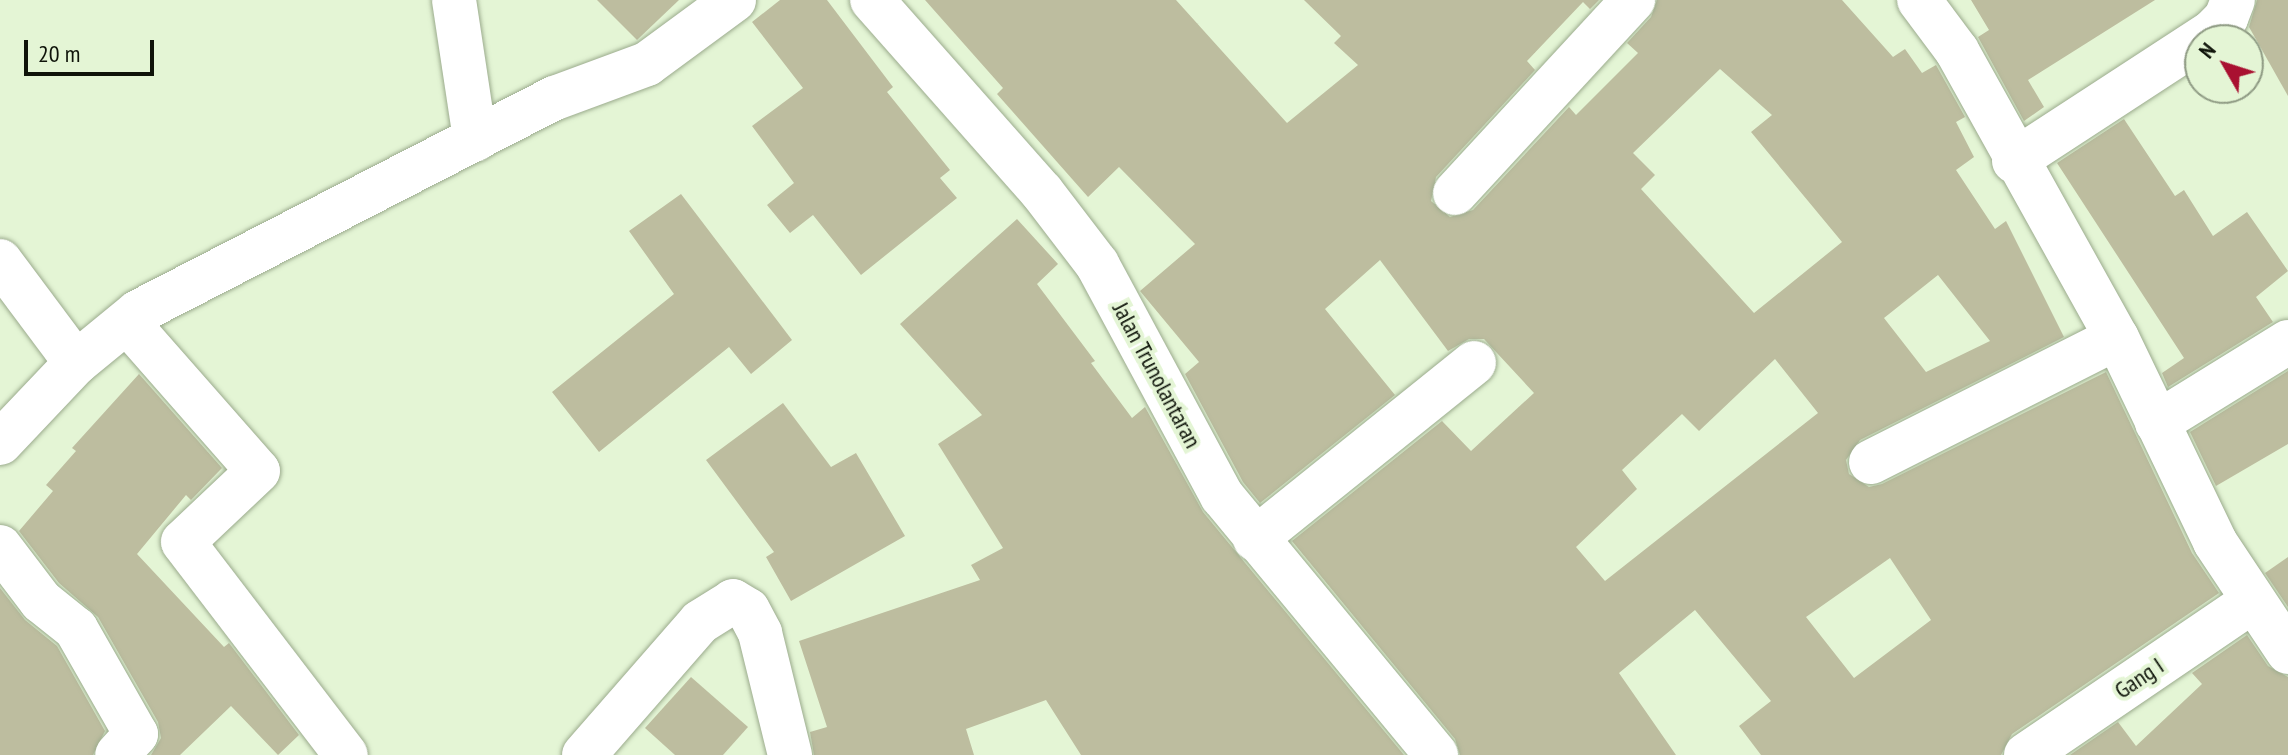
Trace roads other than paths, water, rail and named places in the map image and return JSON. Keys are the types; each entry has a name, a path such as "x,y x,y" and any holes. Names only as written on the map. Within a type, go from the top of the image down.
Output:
{"street":[{"path":"454,0 475,139"},
{"path":"0,443 76,363 127,322 555,98 647,64 734,0"},
{"name":"Jalan Trunolantaran","path":"872,0 1042,192 1097,264 1176,416 1255,539 1436,755"},
{"path":"1455,193 1633,0"},
{"path":"1919,0 1957,51 2014,161 2117,338 2215,542 2251,602 2288,652"},
{"path":"2014,161 2212,32 2226,18 2233,0"},
{"path":"0,261 76,363"},
{"path":"127,322 258,471 183,542 346,755"},
{"path":"1871,462 2117,338"},
{"path":"2157,423 2288,342"},
{"path":"1255,539 1474,363"},
{"path":"0,547 41,601 76,629 136,734 117,755"},
{"path":"584,755 700,622 733,601 748,610 760,633 790,755"},
{"name":"Gang I","path":"2026,755 2251,602"}]}
